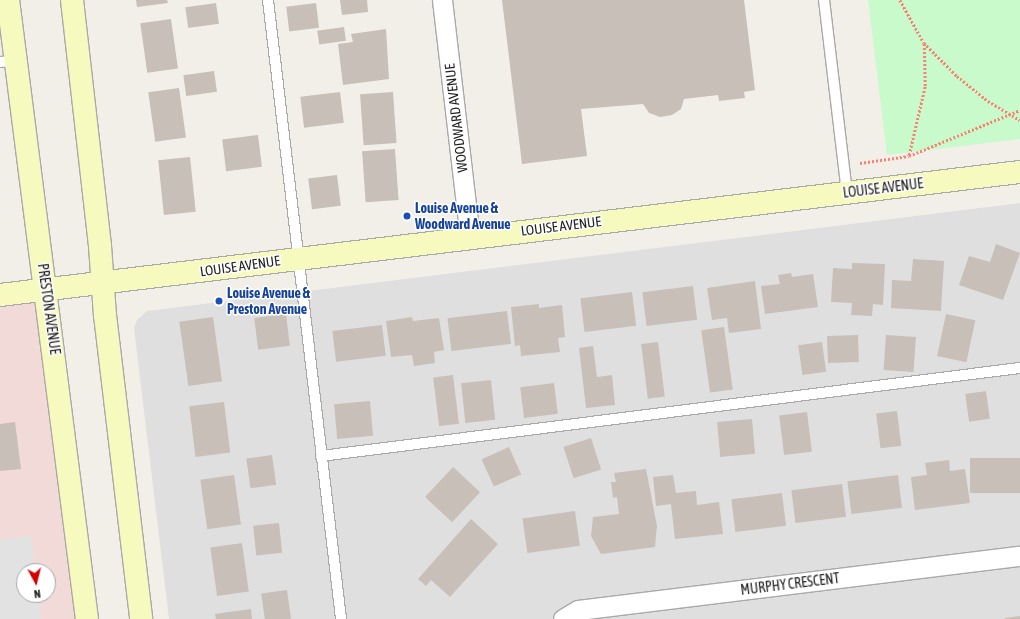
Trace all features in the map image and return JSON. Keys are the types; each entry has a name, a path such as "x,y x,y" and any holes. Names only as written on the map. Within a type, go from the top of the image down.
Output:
{"main road":[{"name":"PRESTON AVENUE","path":"8,0 8,62 46,290 87,619"},
{"path":"72,0 102,283 141,619"},
{"name":"LOUISE AVENUE","path":"0,296 470,237 1020,172"}],"street":[{"name":"WOODWARD AVENUE","path":"442,0 470,237"},
{"name":"MURPHY CRESCENT","path":"564,619 578,610 1020,556"}],"lane":[{"path":"268,0 297,259 341,619"},
{"path":"824,0 847,193"},
{"path":"321,456 1020,368"}],"path":[{"path":"900,0 924,43 957,76 988,101 1020,120"},
{"path":"909,156 925,86 924,43"},
{"path":"844,165 909,156 1020,110"}],"shaded area":[{"path":"1020,203 1020,619 169,619 134,328 137,320 147,311"},
{"path":"46,290 87,619 0,619 0,296"},
{"path":"31,536 34,563 16,563 16,603 39,603 41,619 0,619 0,540"}],"green space":[{"path":"868,0 1020,0 1020,139 887,155"}],"building":[{"path":"136,0 167,0 168,3 137,7"},
{"path":"340,0 367,0 368,12 342,15"},
{"path":"502,0 744,0 755,90 744,92 745,98 719,101 718,95 684,99 681,109 672,115 660,117 649,113 643,104 581,109 587,156 522,164"},
{"path":"216,3 219,24 188,28 185,7"},
{"path":"316,3 319,28 289,31 286,7"},
{"path":"171,19 178,69 147,73 140,23"},
{"path":"344,27 346,41 319,45 317,31"},
{"path":"386,29 389,79 343,85 338,44 353,42 351,34"},
{"path":"214,71 217,92 186,96 183,75"},
{"path":"179,88 186,138 155,142 148,92"},
{"path":"340,92 344,123 304,128 300,97"},
{"path":"393,92 397,143 364,145 360,94"},
{"path":"258,135 262,167 226,171 222,139"},
{"path":"395,149 399,200 366,202 362,151"},
{"path":"190,157 196,212 164,215 158,160"},
{"path":"337,175 341,206 312,209 308,179"},
{"path":"996,244 1020,253 1003,300 959,285 969,256 990,262"},
{"path":"913,259 944,261 941,311 891,308 892,280 911,281"},
{"path":"852,263 885,264 883,305 873,304 872,316 851,315 852,303 831,302 833,268 852,269"},
{"path":"791,273 792,277 813,274 818,307 765,314 761,286 780,284 778,275"},
{"path":"755,281 761,329 729,333 727,318 712,320 707,288"},
{"path":"693,286 697,320 647,326 642,292"},
{"path":"632,292 636,326 585,332 580,298"},
{"path":"539,304 539,308 562,305 565,337 558,338 560,352 521,356 520,345 515,346 511,307"},
{"path":"507,311 511,344 451,351 447,318"},
{"path":"286,314 290,346 258,350 254,318"},
{"path":"946,314 975,320 966,362 937,356"},
{"path":"213,317 222,381 188,386 179,322"},
{"path":"412,317 413,321 439,318 444,350 434,352 435,363 414,366 412,355 391,357 386,321"},
{"path":"382,325 386,356 336,362 332,331"},
{"path":"724,327 733,389 710,393 701,330"},
{"path":"858,335 859,362 828,363 827,336"},
{"path":"886,335 916,337 913,372 884,370"},
{"path":"658,342 665,397 648,399 641,344"},
{"path":"822,342 826,372 802,375 798,345"},
{"path":"593,346 597,377 612,375 615,405 586,408 579,348"},
{"path":"453,375 459,424 439,426 433,377"},
{"path":"491,380 495,420 465,423 461,383"},
{"path":"554,383 558,414 524,418 520,387"},
{"path":"986,391 990,419 969,422 965,394"},
{"path":"370,401 373,436 337,439 334,404"},
{"path":"224,402 230,453 195,457 189,406"},
{"path":"897,411 901,446 880,448 876,414"},
{"path":"807,412 812,452 784,455 779,415"},
{"path":"752,419 755,454 720,457 717,422"},
{"path":"15,422 21,469 0,471 0,424"},
{"path":"591,438 601,469 574,478 563,447"},
{"path":"509,447 521,474 494,487 482,459"},
{"path":"272,455 276,485 250,488 246,459"},
{"path":"970,458 1020,458 1020,493 970,493"},
{"path":"949,460 950,471 965,469 970,503 915,510 911,477 927,475 925,463"},
{"path":"453,467 480,492 452,522 425,497"},
{"path":"646,469 657,526 655,547 601,554 591,536 593,517 619,514 617,497 613,498 611,482 616,482 614,473"},
{"path":"234,475 241,525 207,529 200,480"},
{"path":"673,475 676,493 696,491 697,505 719,502 723,534 675,539 671,504 656,506 653,477"},
{"path":"898,475 902,508 851,514 847,481"},
{"path":"842,484 846,517 795,523 791,490"},
{"path":"782,493 786,526 735,532 731,499"},
{"path":"575,511 580,546 527,553 523,518"},
{"path":"471,519 498,544 450,597 431,580 426,586 418,579"},
{"path":"279,523 282,553 256,556 253,526"},
{"path":"242,543 249,592 217,596 210,547"},
{"path":"287,590 291,619 265,619 261,594"},
{"path":"251,609 252,619 216,619 215,614"},
{"path":"1020,616 1020,619 1005,619 1005,618"}],"place":[{"name":"Louise Avenue & Woodward Avenue","path":"407,216"},
{"name":"Louise Avenue & Preston Avenue","path":"219,301"}]}
